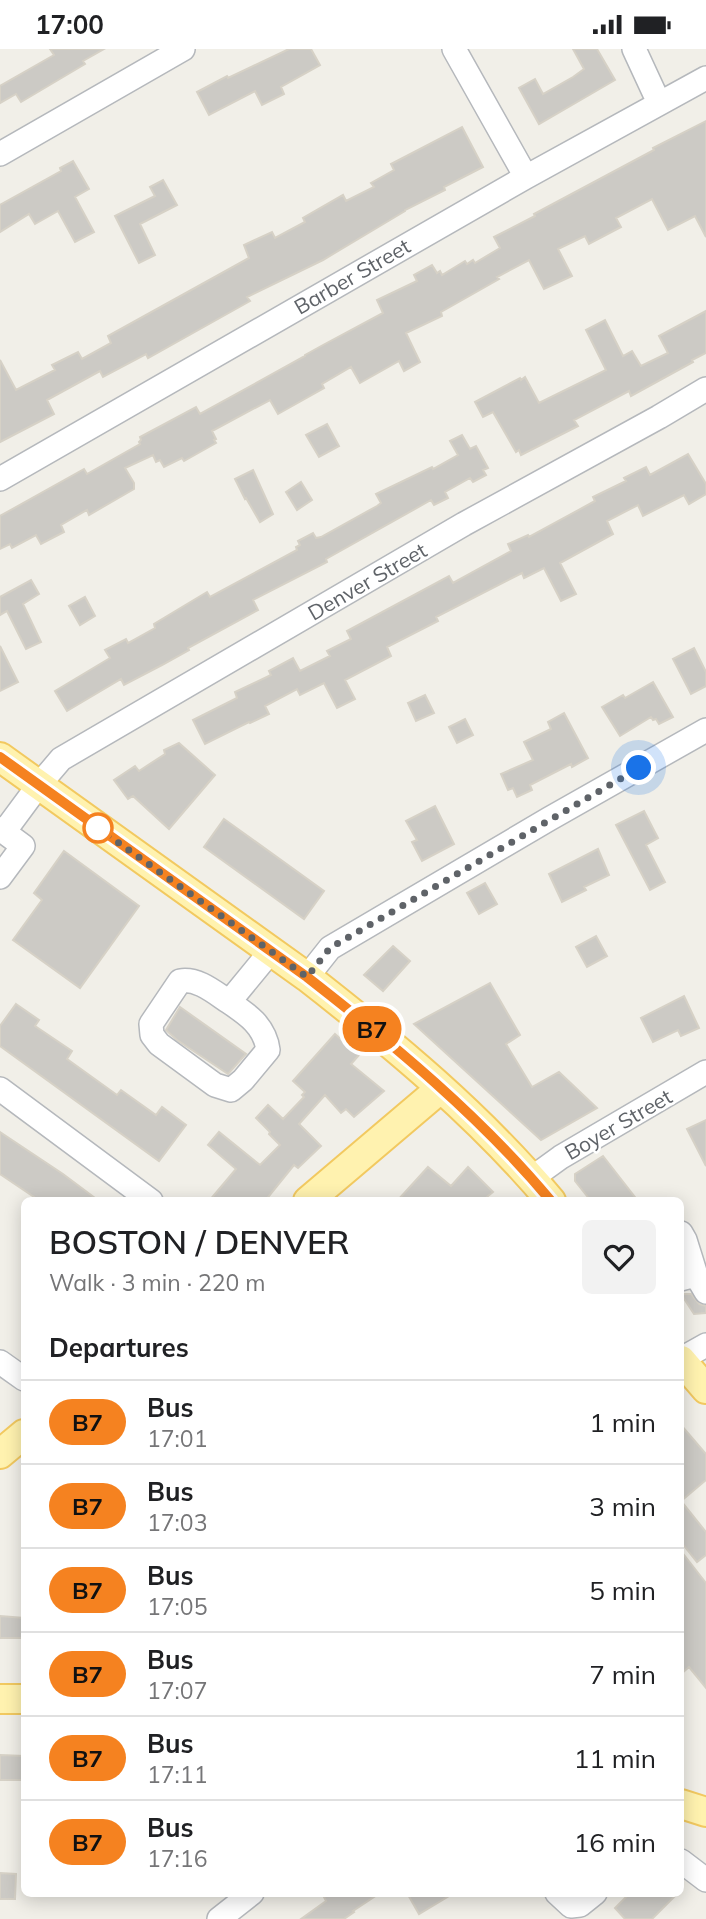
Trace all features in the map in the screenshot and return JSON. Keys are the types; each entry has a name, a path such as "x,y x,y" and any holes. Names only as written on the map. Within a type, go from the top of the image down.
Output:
{"main road":[{"path":"0,757 307,977 378,1034 507,1151 548,1197"},
{"path":"313,1197 440,1089"},
{"path":"684,1363 706,1389"},
{"path":"0,1454 21,1436"},
{"path":"0,1699 21,1699"},
{"path":"684,1805 706,1812"}],"street":[{"path":"0,154 183,49"},
{"path":"454,49 526,177"},
{"path":"634,49 659,103"},
{"name":"Barber Street","path":"0,479 526,177 706,78"},
{"name":"Denver Street","path":"2,830 61,759 464,524 706,389"},
{"path":"307,977 330,948 706,730"},
{"path":"0,877 23,846 2,830"},
{"path":"229,1002 271,951"},
{"path":"180,981 199,983 229,1002 251,1017 265,1037 268,1050 243,1080 230,1090 215,1085 159,1044 152,1035 151,1024 180,981"},
{"name":"Boyer Street","path":"532,1178 561,1157 706,1072"},
{"path":"0,1089 146,1197"},
{"path":"684,1238 694,1282"},
{"path":"684,1358 706,1346"},
{"path":"0,1362 21,1377"},
{"path":"684,1863 706,1879"},
{"path":"219,1919 247,1897"},
{"path":"562,1897 571,1906 580,1905 590,1897"}],"building":[{"path":"50,49 104,49 83,61 85,64 21,102 16,94 0,103 0,86 54,55"},
{"path":"289,49 311,49 320,65 281,87 284,94 262,105 255,91 209,115 197,92"},
{"path":"573,49 597,49 615,80 539,124 519,88 535,79 543,94 573,77 584,69"},
{"path":"706,121 706,237 695,216 668,230 652,199 616,218 621,227 589,244 585,236 558,249 572,276 544,289 529,260 441,312 442,316 406,333 420,362 404,371 399,361 360,383 351,367 322,384 324,388 278,414 270,400 212,431 216,443 184,461 182,458 164,467 160,460 156,462 153,455 125,468 134,483 134,489 89,515 87,510 61,525 64,532 41,544 36,535 12,548 10,544 0,549 0,516 84,469 87,474 140,444 140,437 196,407 200,414 383,313 377,300 417,281 414,275 432,265 437,273 440,271 442,275 465,261 467,264 473,260 475,263 500,248 494,237"},
{"path":"462,127 483,167 444,187 445,190 405,210 323,260 247,297 250,301 148,358 146,354 103,377 100,371 47,400 54,414 0,442 0,360 16,390 55,370 52,365 78,352 82,359 111,343 108,336 249,258 244,245 272,232 275,238 305,222 303,218 343,195 346,201 374,187 371,183 394,170 391,164"},
{"path":"73,161 89,189 75,197 94,232 75,242 58,211 35,224 29,214 0,232 0,205 61,171 60,168"},
{"path":"163,180 177,205 140,224 155,255 139,263 115,216 155,196 150,187"},
{"path":"706,311 706,353 631,396 629,391 574,420 578,426 521,455 519,450 516,452 493,412 483,417 475,402 525,377 539,403 606,370 586,330 605,320 623,356 632,351 641,366 668,353 659,336"},
{"path":"327,424 339,446 319,457 306,435"},
{"path":"462,435 470,449 476,446 488,468 483,470 486,475 473,482 470,478 445,492 448,498 434,505 431,500 326,559 327,562 253,600 258,610 188,648 189,650 124,685 121,679 67,711 55,691 110,658 105,650 126,639 128,643 207,592 210,597 297,550 296,547 300,545 298,541 313,533 316,538 321,537 377,506 381,503 376,494 458,455 450,441"},
{"path":"688,454 706,484 706,494 689,504 684,495 643,516 638,505 607,521 613,534 560,563 576,594 561,601 544,568 524,578 522,573 436,617 438,621 387,647 391,656 345,680 355,699 337,708 324,683 300,695 297,689 265,706 269,714 205,744 193,720 237,698 235,692 271,675 269,671 293,658 300,671 330,656 327,651 351,639 347,631 449,576 453,583 511,551 508,544 528,535 529,537 595,501 593,497 626,481 624,478 646,467 650,475"},
{"path":"253,470 273,514 260,522 235,479"},
{"path":"301,482 312,500 297,510 286,492"},
{"path":"31,580 39,594 23,604 41,642 26,649 7,611 0,615 0,597"},
{"path":"85,597 95,616 80,625 69,606"},
{"path":"0,646 18,682 0,691"},
{"path":"694,648 706,672 706,686 691,694 673,659"},
{"path":"653,682 673,717 659,724 651,717 620,736 602,707"},
{"path":"425,695 434,713 416,721 408,703"},
{"path":"564,713 588,758 530,785 532,790 517,797 513,788 508,790 501,774 533,760 524,742 551,729 548,722"},
{"path":"465,719 473,735 457,743 449,727"},
{"path":"179,743 215,775 169,829 133,796 128,799 114,780 135,766 139,771 165,754 164,750"},
{"path":"435,806 454,844 422,861 412,842 417,840 406,821"},
{"path":"644,811 658,838 646,845 665,882 650,890 616,825"},
{"path":"224,819 324,891 304,919 204,847"},
{"path":"598,849 609,875 562,902 549,874"},
{"path":"64,851 139,906 80,988 13,940 42,900 34,893"},
{"path":"485,883 497,904 479,914 467,893"},
{"path":"596,936 607,956 587,967 576,947"},
{"path":"393,946 410,961 383,991 364,975"},
{"path":"490,983 520,1035 506,1044 532,1087 559,1072 597,1108 541,1140 414,1024"},
{"path":"684,996 699,1028 681,1036 678,1030 653,1042 641,1018"},
{"path":"16,1004 39,1020 35,1026 72,1051 67,1059 117,1095 121,1090 156,1115 162,1107 186,1125 159,1161 0,1046 0,1026"},
{"path":"180,1007 246,1054 228,1074 166,1030"},
{"path":"335,1034 359,1055 351,1064 384,1091 354,1117 346,1109 341,1113 325,1095 299,1124 321,1146 298,1168 294,1165 268,1197 212,1197 236,1169 208,1145 219,1132 260,1165 280,1145 256,1118 268,1105 283,1119 304,1097 302,1095 305,1092 293,1081"},
{"path":"706,1120 706,1166 687,1129"},
{"path":"0,1132 94,1197 34,1197 0,1174"},
{"path":"603,1156 635,1197 588,1197 575,1181 575,1174"},
{"path":"428,1167 451,1186 468,1167 493,1192 487,1197 401,1197"},
{"path":"684,1294 691,1294 699,1304 706,1306 706,1313 694,1314"},
{"path":"684,1428 706,1454 706,1480 684,1498"},
{"path":"684,1505 706,1532 706,1555 697,1562 684,1546"},
{"path":"684,1555 706,1583 706,1688 689,1667 684,1671"},
{"path":"0,1616 21,1618 21,1638 0,1638"},
{"path":"0,1755 21,1756 21,1780 0,1780"},
{"path":"0,1873 16,1874 15,1899 0,1899"},
{"path":"324,1897 374,1897 344,1919 301,1919 326,1901"},
{"path":"409,1897 447,1897 419,1914"},
{"path":"626,1897 674,1897 652,1919 625,1919 615,1908"}],"bus line":[{"name":"B7","path":"0,757 340,1002 507,1151 548,1197"}],"route":[{"path":"98,828 307,977 330,948 639,768"}]}
